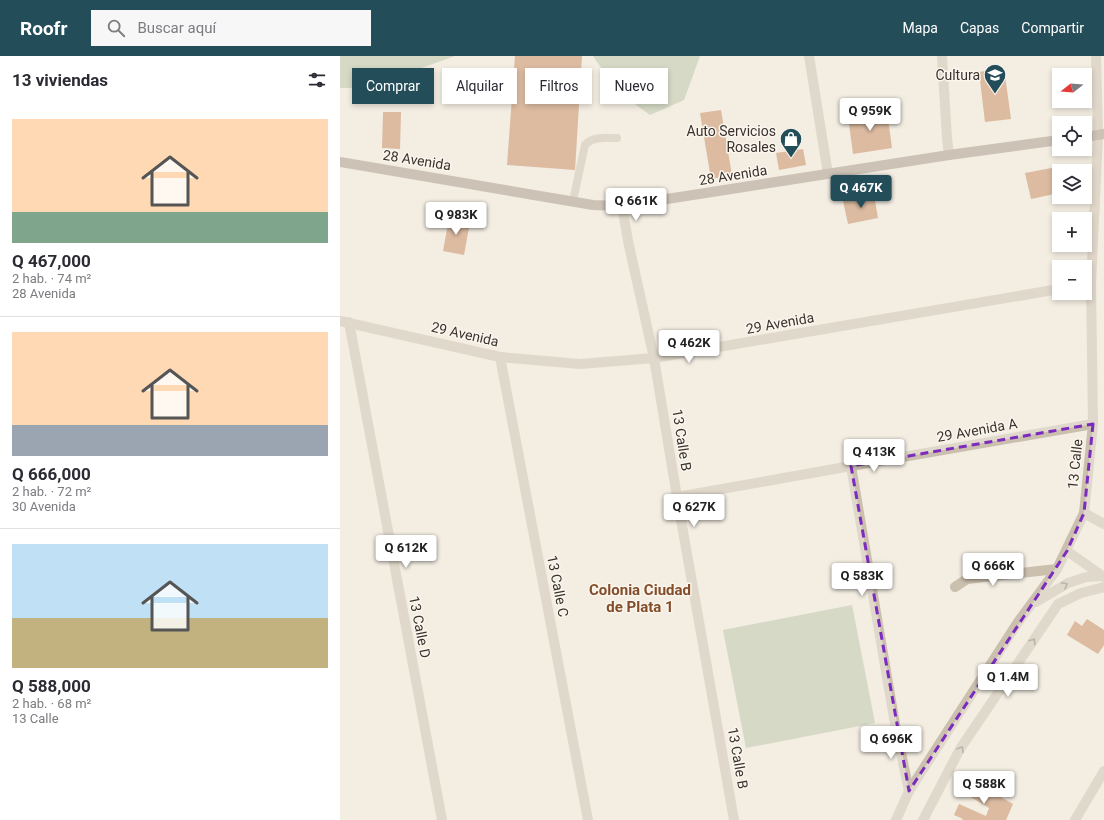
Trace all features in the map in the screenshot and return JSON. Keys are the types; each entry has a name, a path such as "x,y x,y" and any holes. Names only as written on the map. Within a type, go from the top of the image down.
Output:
{"main road":[{"name":"28 Avenida","path":"340,162 594,205 622,206 949,155 1052,141"}],"street":[{"path":"809,56 828,174"},
{"path":"942,56 946,138 949,155"},
{"name":"13 Calle","path":"1090,260 1101,134 1096,56"},
{"name":"13 Calle B","path":"622,206 628,242 654,358 677,498 734,820"},
{"name":"29 Avenida","path":"345,321 500,357 580,364 654,358 1052,290"},
{"name":"13 Calle","path":"896,820 909,791 1018,622 1057,569 1084,513 1093,424 1089,300"},
{"name":"13 Calle D","path":"345,321 442,820"},
{"name":"13 Calle C","path":"500,357 588,820"},
{"name":"29 Avenida A","path":"677,498 1093,424"},
{"path":"851,466 895,724 909,791"},
{"path":"1084,513 1104,524"},
{"path":"1067,551 1104,580"},
{"path":"955,587 967,579 1057,569"},
{"path":"1031,605 1068,583 1086,577 1104,580"},
{"path":"923,820 960,749 1058,604 1104,580"},
{"path":"1075,820 1104,771"}],"lane":[{"path":"573,201 585,145 588,141 596,138 617,138"}],"highlighted area":[{"path":"1093,424 1084,513 1067,551 909,791 851,466"}],"green space":[{"path":"340,56 455,56 421,68 352,68 352,88 340,88"},
{"path":"593,56 700,56 684,100 650,115 635,104 668,104 668,68 601,68"},
{"path":"852,605 875,723 746,748 723,630"}],"building":[{"path":"515,56 582,56 581,68 525,68 525,104 579,104 575,170 507,165 511,104 517,104 517,68 514,68"},
{"name":"Cultura","path":"1004,68 1011,119 985,122 979,72"},
{"path":"721,110 732,175 711,179 700,113"},
{"path":"887,111 892,148 853,154 848,116"},
{"path":"383,112 401,112 400,149 382,148"},
{"name":"Auto Servicios Rosales","path":"803,149 806,165 779,170 776,153"},
{"path":"1052,168 1052,194 1031,199 1025,173"},
{"path":"874,195 878,218 848,224 843,201"},
{"path":"449,218 470,222 464,255 443,251"},
{"path":"1087,619 1104,630 1104,645 1098,654 1067,635 1075,621 1082,626"},
{"path":"971,780 1013,804 1006,820 962,820 963,819 954,815 959,804 986,816 989,808 964,793"}],"place":[{"name":"Cultura","path":"995,94"},
{"name":"Auto Servicios Rosales","path":"791,158"}],"district":[{"name":"Colonia Ciudad de Plata 1","path":"640,598"}]}
